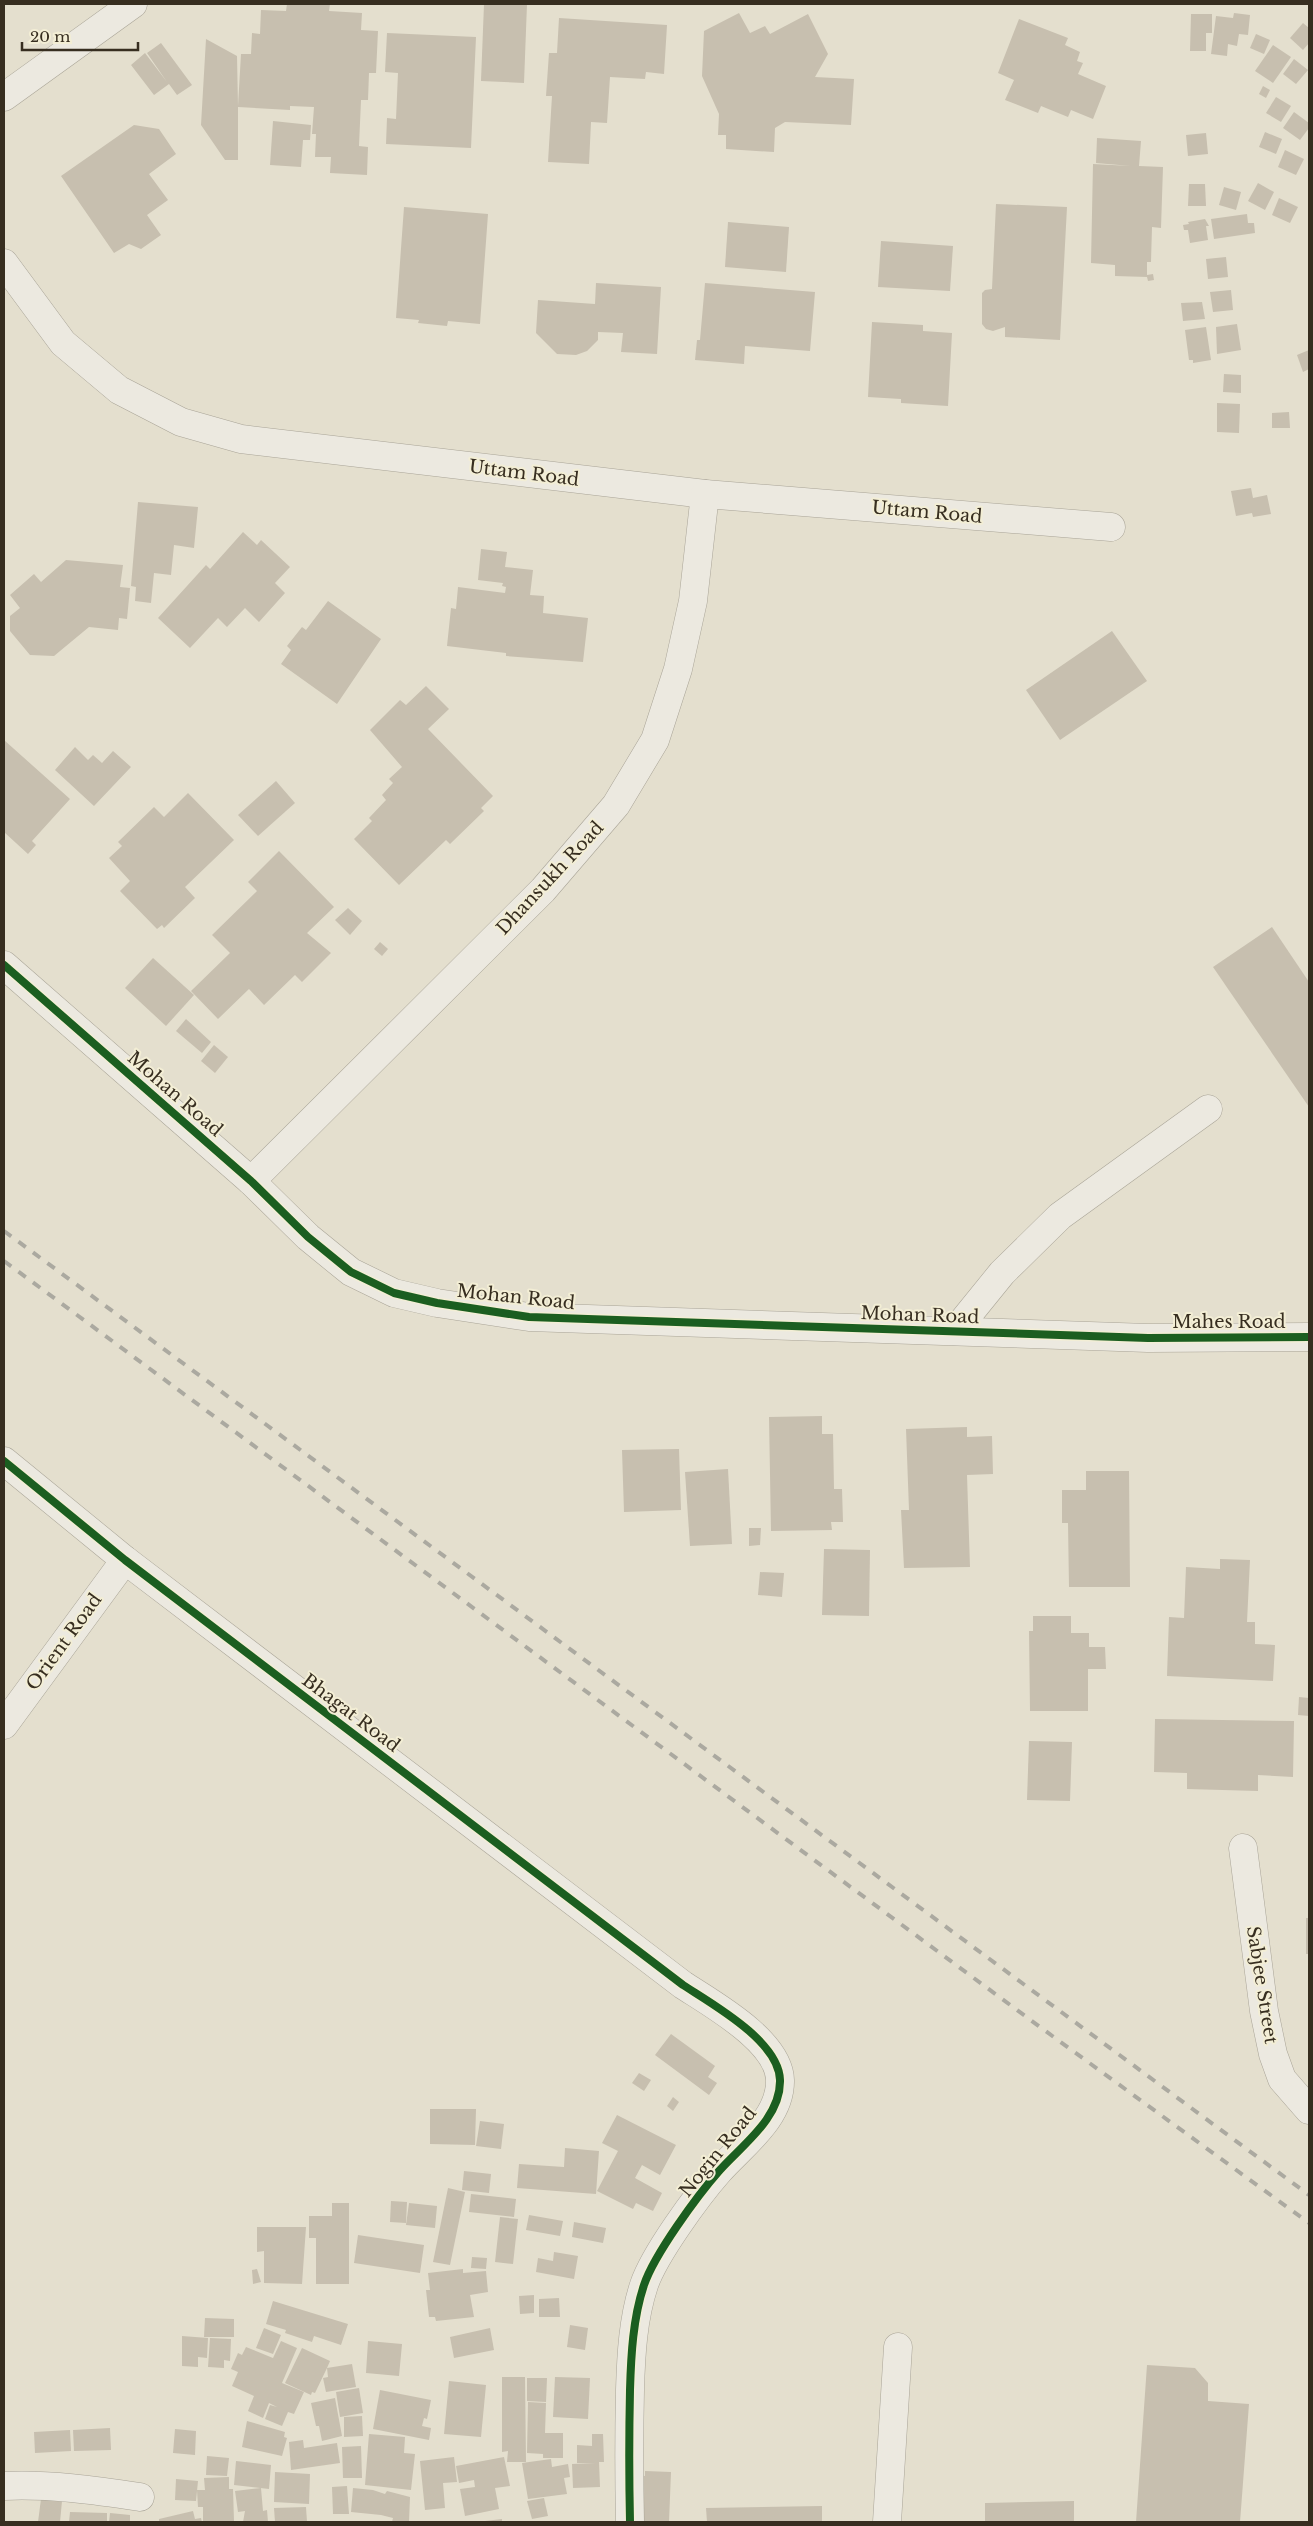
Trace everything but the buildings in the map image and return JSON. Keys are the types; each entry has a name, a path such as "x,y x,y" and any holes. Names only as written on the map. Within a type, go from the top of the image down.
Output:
{"street":[{"path":"4,97 133,4"},
{"name":"Uttam Road","path":"4,263 63,343 119,390 181,422 241,439 705,494 1111,526"},
{"name":"Dhansukh Road","path":"251,1181 543,890 616,805 656,740 678,669 693,601 705,494"},
{"name":"Mohan Road","path":"4,965 251,1181 308,1237 352,1272 394,1293 437,1303 529,1317 1148,1338"},
{"path":"955,1331 1002,1272 1060,1216 1208,1109"},
{"name":"Mahes Road","path":"1148,1338 1309,1337"},
{"name":"Bhagat Road","path":"4,1461 125,1560 683,1985"},
{"name":"Orient Road","path":"4,1725 125,1560"},
{"name":"Sabjee Street","path":"1242,1848 1264,2011 1273,2054 1282,2079 1309,2110"},
{"name":"Nogin Road","path":"630,2522 632,2343 644,2284 669,2239 717,2172 756,2133 778,2102 780,2078 770,2052 753,2034 683,1985"},
{"path":"887,2522 898,2347"},
{"path":"4,2486 30,2485 75,2488 140,2497"}],"railway":[{"path":"4,1231 1309,2195"},
{"path":"4,1261 1040,2027 1309,2223"}],"cycle path":[{"path":"4,965 251,1181 308,1237 351,1272 394,1293 437,1303 529,1317 1148,1338 1309,1337"},
{"path":"4,1461 125,1560 683,1985 742,2025 757,2038 777,2066 780,2080 779,2094 767,2119 699,2195 657,2258 644,2285 637,2310 630,2377 630,2522"}]}
